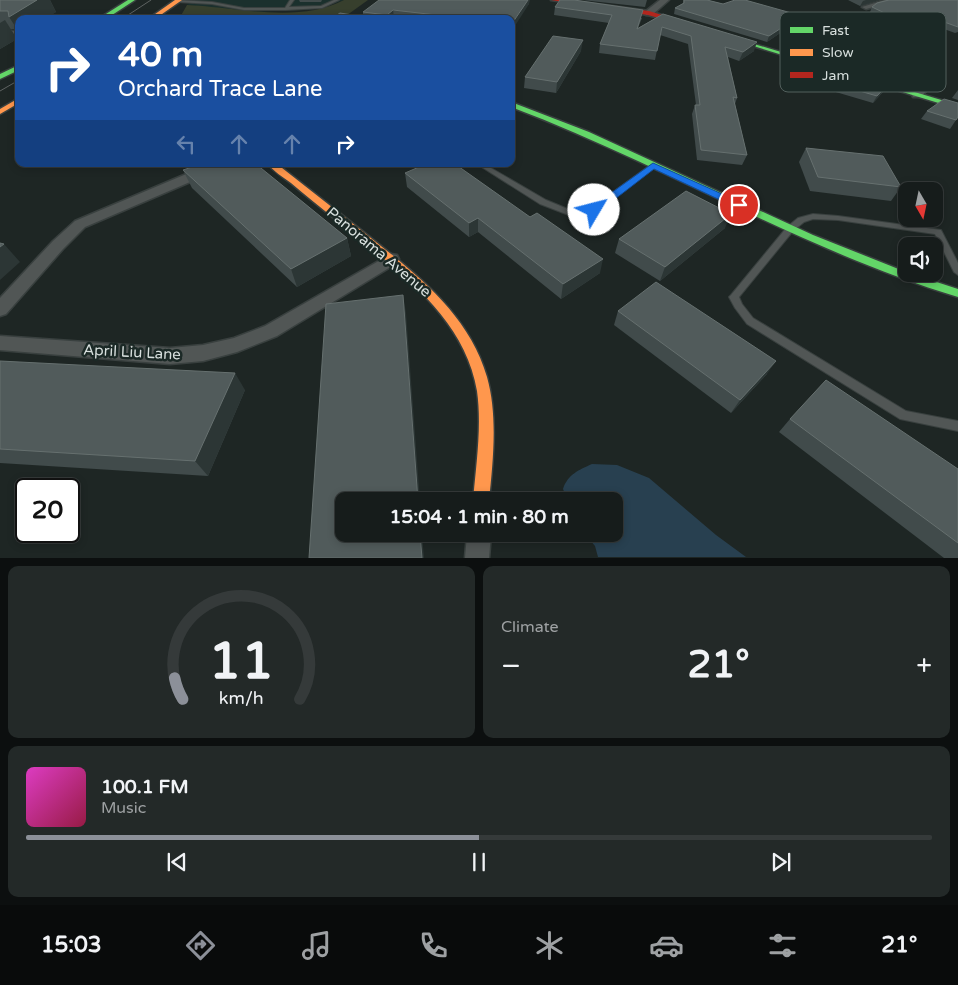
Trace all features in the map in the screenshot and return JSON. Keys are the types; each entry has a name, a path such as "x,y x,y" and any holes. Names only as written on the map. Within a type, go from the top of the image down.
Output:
{"street":[{"path":"108,15 132,0"},
{"path":"554,0 649,13 780,52"},
{"path":"649,13 665,0"},
{"path":"866,7 895,0"},
{"path":"157,15 178,1"},
{"path":"0,34 15,34"},
{"path":"0,77 15,69"},
{"path":"907,92 958,107"},
{"path":"0,112 15,103"},
{"path":"515,105 559,121 845,254 958,293"},
{"path":"0,309 58,245 80,224 213,167"},
{"name":"Panorama Avenue","path":"276,167 408,273 444,309 463,336 480,376 486,422 482,492"},
{"name":"April Liu Lane","path":"0,343 170,356 203,353 237,346 271,331 391,259"},
{"path":"477,558 478,542"}],"lane":[{"path":"286,9 292,0"},
{"path":"178,1 244,9 261,7 286,9 322,7 337,0"},
{"path":"485,167 543,202 574,215 594,210 653,166"},
{"path":"958,272 938,232 813,216 801,220 790,229 734,297 750,321 904,416 958,426"}],"shaded area":[{"path":"195,0 344,0 322,8 249,12 187,5"},
{"path":"592,464 617,465 649,478 716,535 746,557 598,557 595,546 592,542 623,542 623,492 564,492 563,489 565,484 578,471"}],"green space":[{"path":"344,0 368,0 347,15 181,15 187,5 287,13 326,7"}],"building":[{"path":"0,0 37,0 9,17 8,11 0,11"},
{"path":"379,0 528,0 515,19 515,15 436,15 393,10 387,15 363,12"},
{"path":"560,0 574,0 643,10 637,29 663,14 757,42 743,52 725,47 737,98 733,97 747,155 701,150 695,105 700,105 691,36 662,27 657,51 600,44 612,15 555,7"},
{"path":"684,0 707,0 723,4 735,0 745,0 788,12 780,12 780,29 769,36 675,8 684,3"},
{"path":"889,0 958,0 958,27 946,23 946,12 882,12 872,7 877,3"},
{"path":"553,36 583,40 557,82 525,77"},
{"path":"863,92 881,92 877,96"},
{"path":"944,99 958,103 958,117 956,120 927,111"},
{"path":"806,148 883,156 898,182 898,187 818,177"},
{"path":"192,167 260,167 347,238 291,269 183,170"},
{"path":"419,167 459,167 530,217 537,213 603,259 563,284 478,218 469,223 405,173"},
{"path":"686,191 731,214 665,267 619,239"},
{"path":"656,282 776,361 740,400 618,311"},
{"path":"403,295 417,492 335,492 335,542 421,542 422,558 309,558 326,304"},
{"path":"0,361 235,373 195,461 0,449"},
{"path":"826,380 958,469 958,543 790,419"}],"tram line":[{"path":"128,15 151,0"},
{"path":"0,91 15,82"}],"traffic: fast":[{"path":"108,15 132,0"},
{"path":"726,36 780,53"},
{"path":"0,77 15,69"},
{"path":"909,92 958,107"},
{"path":"515,105 624,150 827,245 920,281 958,293"}],"traffic: slow":[{"path":"157,15 179,0"},
{"path":"0,112 15,103"},
{"path":"276,167 395,263 431,295 460,332 472,353 483,391 486,438 482,492"}],"traffic: jam":[{"path":"554,0 649,13 691,25"}],"route":[{"path":"594,210 653,166 739,205"}]}
